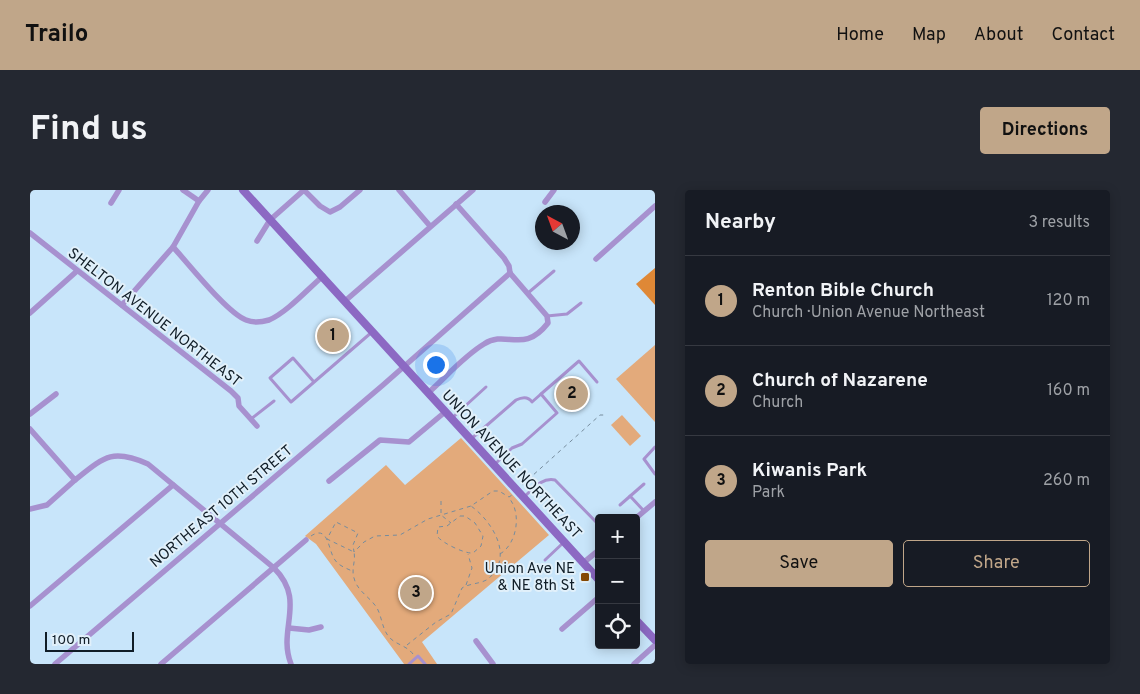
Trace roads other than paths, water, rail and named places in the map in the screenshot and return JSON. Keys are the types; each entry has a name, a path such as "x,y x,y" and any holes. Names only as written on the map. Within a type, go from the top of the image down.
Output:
{"street":[{"path":"111,203 119,190"},
{"path":"183,190 199,201"},
{"path":"122,305 173,247 199,201 208,190"},
{"name":"UNION AVENUE NORTHEAST","path":"243,190 595,576"},
{"path":"257,241 270,220 304,190 320,206 330,212 340,207 360,190"},
{"path":"399,190 430,226"},
{"path":"345,301 473,190"},
{"path":"545,202 554,190"},
{"path":"428,393 485,343 500,339 516,341 531,339 548,323 547,316 510,273 509,266 504,258 456,204"},
{"path":"596,259 655,206"},
{"name":"SHELTON AVENUE NORTHEAST","path":"30,233 232,390 238,398 239,406 257,426"},
{"path":"173,247 232,310 245,320 252,322 262,322 276,316 323,276"},
{"path":"30,313 77,271"},
{"name":"NORTHEAST 10TH STREET","path":"55,664 510,273"},
{"path":"30,414 56,394"},
{"path":"329,481 374,442 386,438 409,442 448,415"},
{"path":"30,429 75,480"},
{"path":"30,509 46,505 102,459 120,455 148,464 221,522 284,578 290,595 288,650 291,664"},
{"path":"30,606 173,485"},
{"path":"640,514 654,503"},
{"path":"161,664 306,540"},
{"path":"583,563 595,553"},
{"path":"562,629 595,600"},
{"path":"640,624 655,640"},
{"path":"289,628 309,630 321,627"},
{"path":"476,641 493,664"},
{"path":"634,664 655,645"}],"lane":[{"path":"528,294 554,271"},
{"path":"547,316 567,314 581,303"},
{"path":"314,382 293,358 270,378 291,402 372,332"},
{"path":"471,440 516,400 522,397 530,399 532,402 579,361 597,382"},
{"path":"448,415 486,387"},
{"path":"494,465 512,448 522,444 557,413 541,394"},
{"path":"251,419 274,401"},
{"path":"655,447 644,459 655,474"},
{"path":"523,497 539,483 548,479 554,480 595,521"},
{"path":"620,505 644,484"},
{"path":"630,496 644,511"},
{"path":"545,560 564,542"},
{"path":"409,664 416,657 421,657 426,664"}],"place":[{"name":"Renton Bible Church","path":"333,336"},
{"name":"Church of Nazarene","path":"572,394"},
{"name":"Union Ave NE & NE 8th St","path":"585,577"},
{"name":"Kiwanis Park","path":"416,593"}]}
